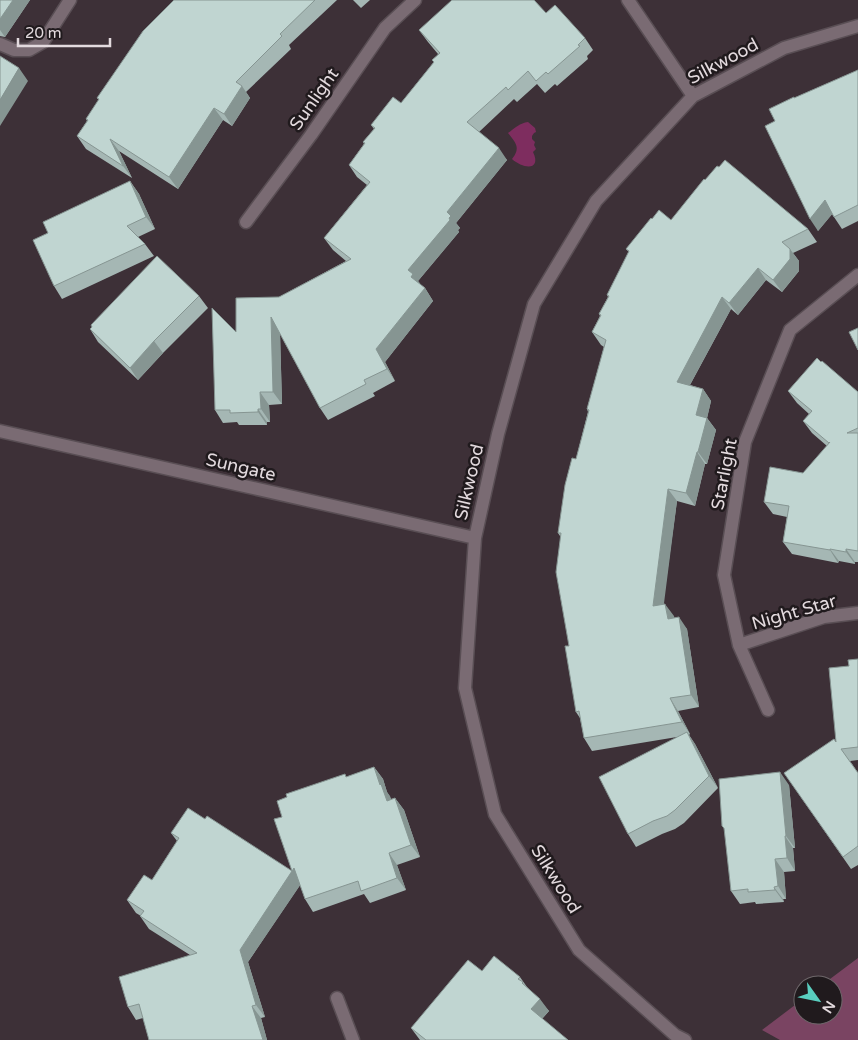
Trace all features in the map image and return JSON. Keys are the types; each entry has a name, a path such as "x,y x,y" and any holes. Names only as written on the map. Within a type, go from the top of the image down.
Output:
{"street":[{"path":"0,44 14,50 29,50 43,42 70,0"},
{"name":"Sunlight","path":"246,222 311,136 385,28 415,0"},
{"path":"628,0 692,96"},
{"name":"Silkwood","path":"685,1040 675,1035 579,950 495,814 464,688 474,538 498,434 534,304 596,201 692,96 784,48 858,26"},
{"name":"Starlight","path":"768,710 739,645 724,575 746,442 790,330 858,275"},
{"name":"Sungate","path":"0,431 474,538"},
{"name":"Night Star","path":"739,645 824,617 858,613"},
{"path":"337,998 354,1040"}],"shaded area":[{"path":"528,122 535,128 536,132 532,139 535,142 536,149 533,152 535,163 526,166 512,159 517,149 508,133"},
{"path":"858,958 858,1040 780,1040 762,1030 793,1007 793,1025 843,1025 843,975 835,975"}],"building":[{"path":"0,0 13,0 0,19"},
{"path":"174,0 315,0 280,34 282,36 236,82 242,86 224,114 214,108 169,177 110,139 123,166 77,136 88,120 86,119 99,99 97,98 143,31"},
{"path":"452,0 534,0 546,13 555,5 585,38 578,45 580,46 548,74 546,72 536,81 528,71 508,90 506,87 467,122 499,148 447,212 451,216 450,220 408,270 413,274 411,277 425,288 376,349 387,369 364,380 366,384 320,408 271,317 273,392 260,392 261,409 258,409 258,412 230,413 230,410 215,410 212,308 236,332 236,298 279,297 351,259 324,238 370,182 349,165 365,143 363,142 375,128 371,125 393,97 401,103 434,62 432,60 440,53 419,30"},
{"path":"0,56 19,68 0,100"},
{"path":"858,70 858,205 834,217 825,200 810,219 765,126 775,121 769,109"},
{"path":"725,160 808,229 782,242 790,249 790,259 773,280 758,268 729,303 722,297 677,382 703,389 696,415 707,418 686,493 668,489 653,606 665,604 668,619 679,617 691,695 670,698 682,722 584,738 579,711 576,712 565,646 569,646 556,572 561,533 558,533 565,485 572,458 576,459 589,410 587,409 606,340 592,332 609,296 607,295 629,251 626,249 659,210 671,220 704,179"},
{"path":"130,181 146,217 127,226 145,244 54,286 33,240 48,233 43,222"},
{"path":"157,256 199,296 130,368 90,329 91,325"},
{"path":"858,328 858,350 849,332"},
{"path":"817,358 858,392 858,428 847,433 858,433 858,551 846,549 846,552 783,542 789,506 764,502 770,467 803,473 830,442 803,421 812,411 788,391"},
{"path":"858,659 858,747 841,749 858,773 858,846 843,857 784,773 834,739 836,742 829,668 849,666 848,660"},
{"path":"687,732 709,776 667,816 628,834 599,777"},
{"path":"374,767 387,801 395,798 411,845 389,853 397,878 361,891 358,881 305,899 294,868 240,950 256,1005 252,1006 263,1040 149,1040 139,1004 128,1007 119,977 197,953 140,916 144,911 127,900 144,875 152,880 179,838 171,833 188,808 205,819 207,816 292,871 274,819 282,817 277,801 287,797 286,794 345,774 346,777"},
{"path":"780,772 787,858 775,859 778,886 774,887 775,890 748,892 748,889 731,891 724,828 722,826 719,779"},
{"path":"494,956 520,977 518,979 540,999 531,1009 568,1040 426,1040 411,1028 468,960 482,971"}]}
